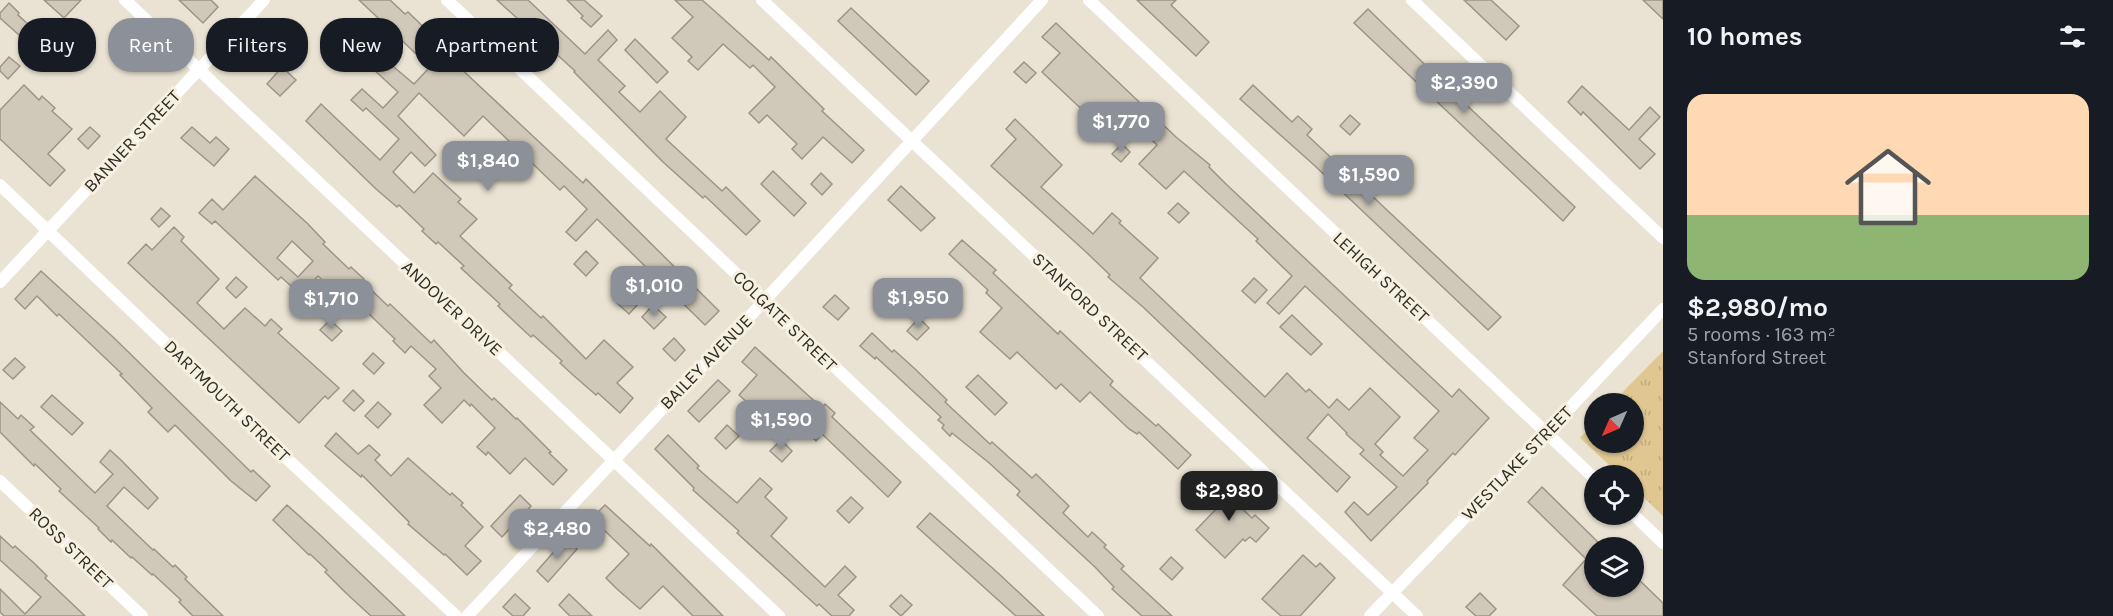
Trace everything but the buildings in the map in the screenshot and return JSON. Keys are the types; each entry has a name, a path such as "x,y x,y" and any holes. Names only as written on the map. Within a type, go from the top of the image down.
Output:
{"street":[{"name":"ANDOVER DRIVE","path":"124,0 603,448 779,616"},
{"name":"BANNER STREET","path":"0,282 264,0"},
{"name":"COLGATE STREET","path":"447,0 1098,616"},
{"name":"STANFORD STREET","path":"762,0 1417,616"},
{"name":"BAILEY AVENUE","path":"467,616 764,301 1042,0"},
{"name":"LEHIGH STREET","path":"1089,0 1584,468"},
{"path":"1412,0 1663,238"},
{"name":"DARTMOUTH STREET","path":"0,185 456,616"},
{"name":"WESTLAKE STREET","path":"1370,616 1663,309"},
{"name":"ROSS STREET","path":"0,481 142,616"},
{"path":"1644,525 1663,543"}],"green space":[{"path":"1663,351 1663,516 1644,498 1644,465 1609,465 1596,453 1644,453 1644,393 1622,393"}]}
